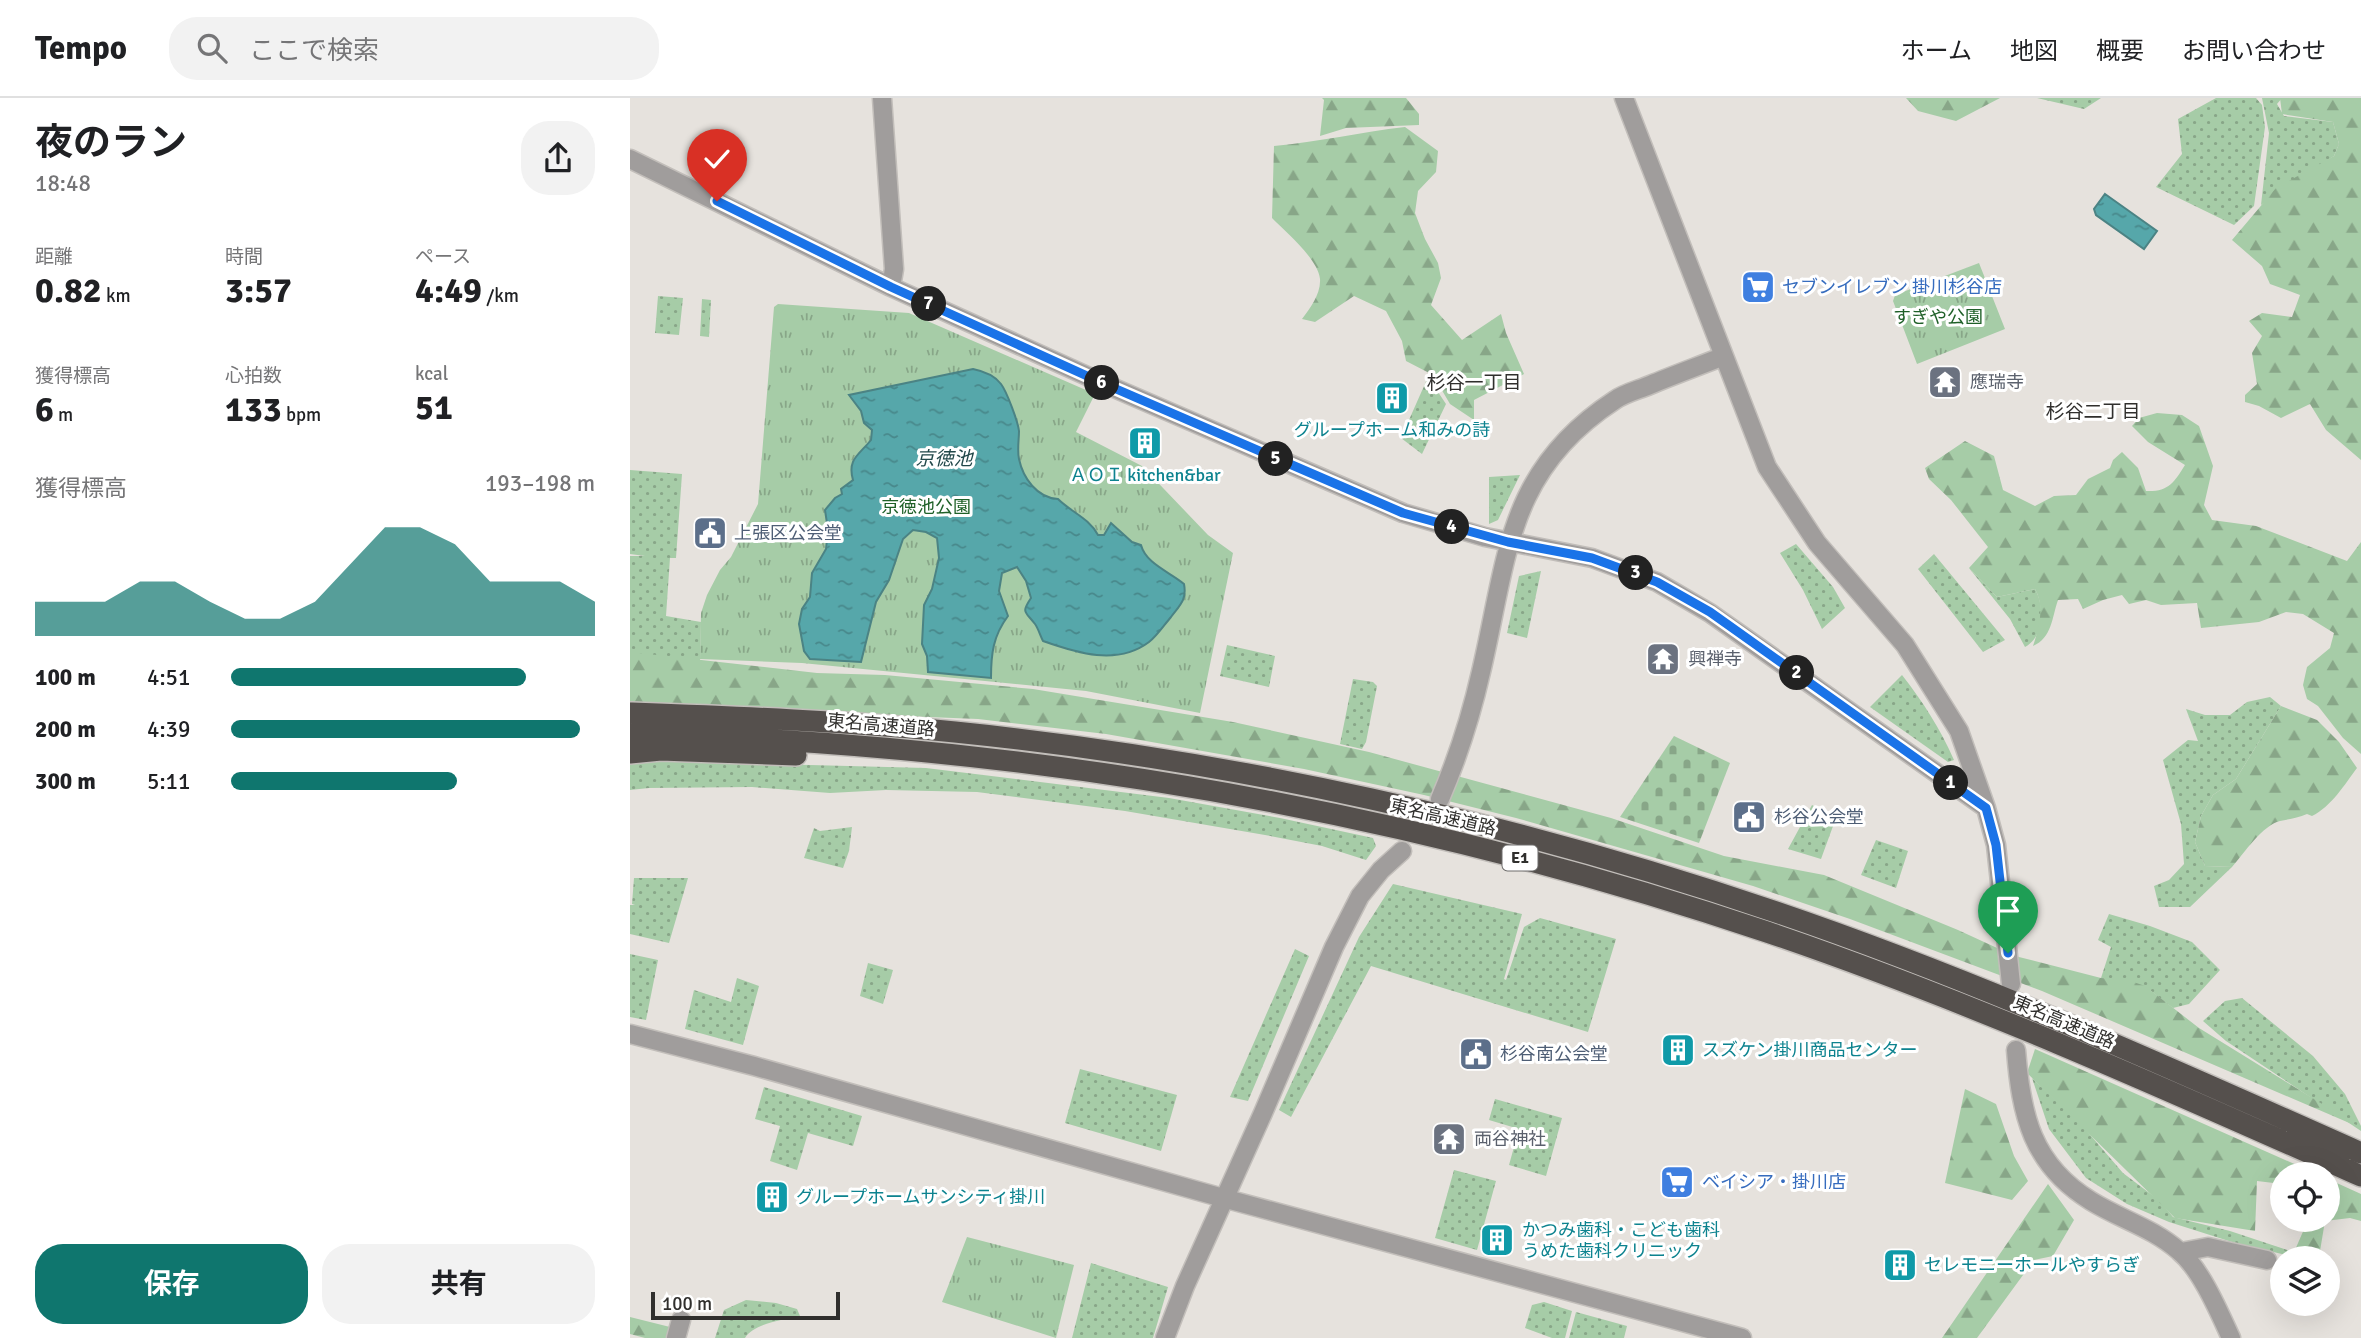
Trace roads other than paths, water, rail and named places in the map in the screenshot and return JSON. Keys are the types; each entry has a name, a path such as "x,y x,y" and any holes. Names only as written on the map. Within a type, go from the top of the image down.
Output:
{"highway":[{"name":"東名高速道路","path":"630,713 850,724 1037,741 1270,779 1528,838 1773,911 1903,958 2084,1031 2361,1153"},
{"name":"東名高速道路","path":"630,734 836,743 1035,762 1279,803 1509,856 1636,891 1766,932 1980,1011 2101,1061 2361,1176"},
{"path":"630,752 661,750 1035,762"}],"street":[{"path":"882,98 894,268 891,287"},
{"path":"1623,98 1767,467 1817,543 1905,645 1959,731 1996,845 2011,984"},
{"path":"630,159 891,287 1107,385 1403,513 1508,542 1592,558 1646,577 1682,595 1783,663 1986,808"},
{"path":"1440,799 1464,740 1482,671 1508,542 1525,496 1554,452 1587,420 1618,398 1724,356"},
{"path":"1166,1338 1185,1286 1334,947 1360,896 1381,870 1402,851"},
{"path":"630,1034 1742,1338"},
{"path":"2016,1050 2019,1087 2031,1135 2053,1170 2090,1200 2153,1232 2181,1252 2191,1263 2229,1338"},
{"path":"2181,1252 2207,1247 2267,1260"},
{"path":"676,1338 681,1320"}],"water":[{"path":"2105,194 2157,231 2144,249 2096,215 2094,209"},
{"name":"京徳池","path":"973,369 992,376 1003,388 1019,431 1018,452 1021,466 1032,486 1050,498 1058,499 1090,524 1098,535 1104,535 1111,523 1132,542 1141,545 1153,563 1184,584 1182,602 1155,637 1137,649 1124,654 1083,653 1043,641 1025,612 1031,598 1026,581 1017,567 1002,573 999,591 1008,616 994,646 991,678 928,672 927,656 922,644 924,605 932,589 939,558 937,538 926,532 913,530 903,539 889,580 876,602 861,662 810,659 804,651 799,624 802,609 810,597 812,573 826,549 828,530 825,510 842,494 841,489 853,480 853,462 871,440 872,430 864,423 861,411 849,395"}],"place":[{"name":"セブンイレブン 掛川杉谷店","path":"1758,287"},
{"name":"應瑞寺","path":"1945,382"},
{"name":"グループホーム和みの詩","path":"1392,398"},
{"name":"ＡＯＩ kitchen&bar","path":"1145,443"},
{"name":"上張区公会堂","path":"710,533"},
{"name":"興禅寺","path":"1663,659"},
{"name":"杉谷公会堂","path":"1749,817"},
{"name":"スズケン掛川商品センター","path":"1678,1050"},
{"name":"杉谷南公会堂","path":"1476,1054"},
{"name":"両谷神社","path":"1449,1139"},
{"name":"ベイシア・掛川店","path":"1677,1182"},
{"name":"グループホームサンシティ掛川","path":"772,1197"},
{"name":"かつみ歯科・こども歯科 うめた歯科クリニック","path":"1497,1240"},
{"name":"セレモニーホールやすらぎ","path":"1900,1265"}],"district":[{"name":"杉谷一丁目","path":"1474,383"},
{"name":"杉谷二丁目","path":"2093,412"}],"park label":[{"name":"すぎや公園","path":"1938,317"},
{"name":"京徳池公園","path":"926,507"}]}
